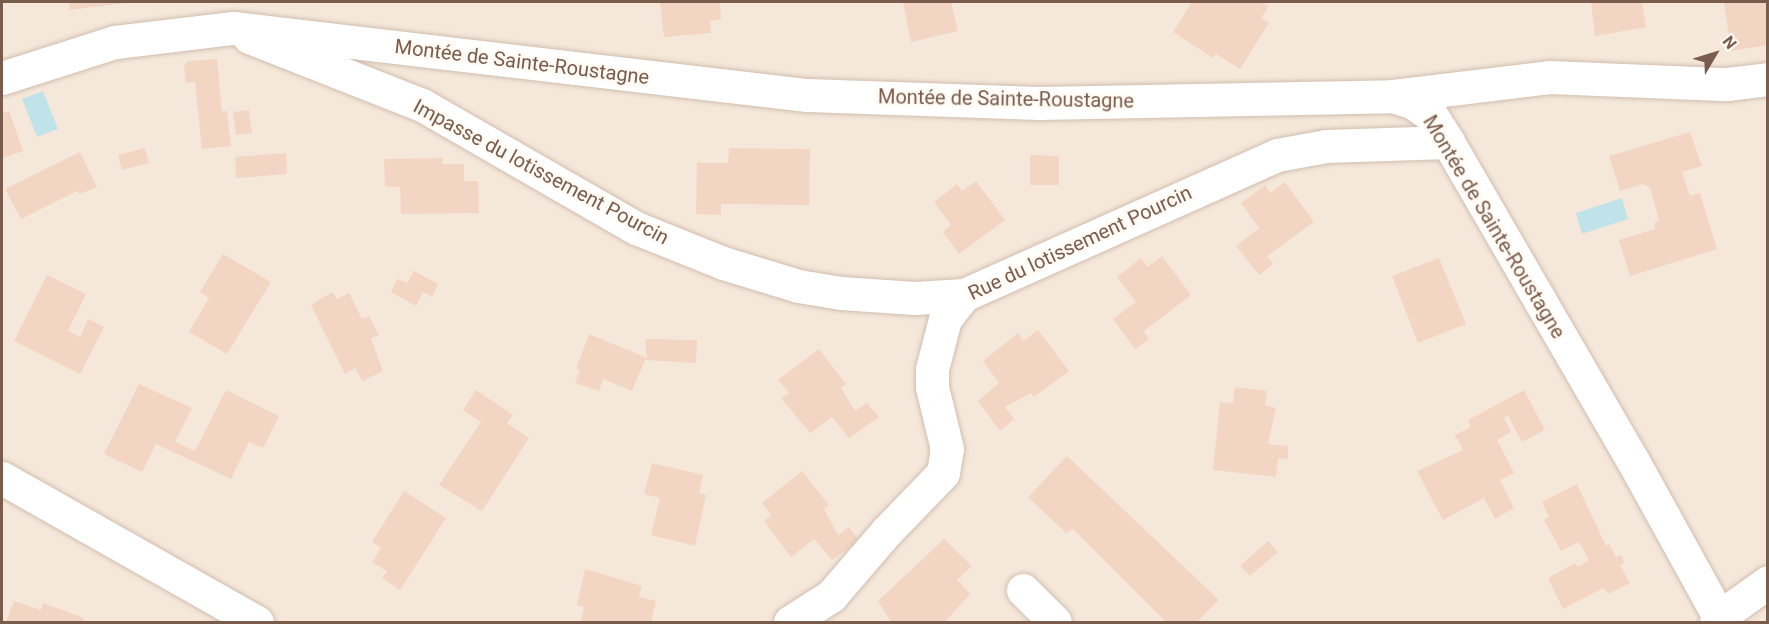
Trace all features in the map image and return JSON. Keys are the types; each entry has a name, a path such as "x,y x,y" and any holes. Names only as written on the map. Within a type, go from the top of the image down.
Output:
{"street":[{"name":"Montée de Sainte-Roustagne","path":"2,78 115,42 233,28 807,95 1039,104 1392,96 1423,108 1448,142 1718,620"},
{"name":"Impasse du lotissement Pourcin","path":"233,28 267,47 422,105 636,228 723,263 798,286 841,293 915,298 964,295"},
{"path":"1392,96 1549,77 1727,84 1767,79"},
{"name":"Rue du lotissement Pourcin","path":"790,622 831,596 886,532 943,473 947,449 932,387 932,369 945,319 964,295 1267,158 1326,146 1448,142"},
{"path":"2,478 257,622"},
{"path":"1718,620 1767,582"},
{"path":"1023,590 1054,622"}],"shaded area":[{"path":"2,2 1767,2 1767,622 2,622"}],"water":[{"path":"43,91 58,129 37,137 22,99"},
{"path":"1622,198 1628,219 1582,234 1576,213"}],"building":[{"path":"69,2 126,2 126,3 69,10"},
{"path":"660,2 720,2 721,19 710,21 711,33 664,37"},
{"path":"903,2 951,2 958,31 911,42"},
{"path":"1192,2 1262,2 1269,6 1261,18 1269,23 1240,69 1216,54 1213,58 1173,32"},
{"path":"1591,2 1642,2 1646,27 1595,36"},
{"path":"1724,2 1767,2 1767,45 1731,51"},
{"path":"217,59 222,111 227,111 231,146 202,149 195,82 186,83 184,66 188,61"},
{"path":"249,110 252,133 236,135 233,112"},
{"path":"9,111 23,151 2,158 2,113"},
{"path":"1690,132 1702,166 1682,172 1690,196 1700,193 1717,249 1630,276 1619,240 1655,229 1655,222 1659,221 1650,187 1643,184 1620,191 1609,156"},
{"path":"145,148 149,163 122,170 118,155"},
{"path":"729,148 810,149 809,205 721,204 721,215 696,214 697,163 728,163"},
{"path":"80,152 97,187 80,194 77,191 21,219 5,189"},
{"path":"286,153 287,174 236,178 235,157"},
{"path":"1030,155 1059,156 1059,185 1030,185"},
{"path":"443,158 442,164 464,164 464,181 478,181 479,213 401,214 400,187 385,186 384,159"},
{"path":"976,181 1005,220 959,254 943,232 951,225 934,202 957,184 962,191"},
{"path":"1285,182 1314,222 1267,256 1273,264 1259,275 1236,246 1259,228 1241,203 1265,185 1270,193"},
{"path":"223,254 271,282 227,354 189,332 209,298 200,292"},
{"path":"1162,256 1191,295 1144,331 1149,339 1135,349 1113,319 1136,302 1117,277 1141,258 1148,267"},
{"path":"1439,258 1466,324 1418,343 1392,276"},
{"path":"414,271 438,284 432,297 423,292 416,306 391,292 397,279 407,283"},
{"path":"47,275 86,294 68,331 80,337 88,319 104,327 80,374 14,341"},
{"path":"332,292 337,299 349,293 362,319 369,316 379,335 371,338 383,371 363,381 355,368 345,374 311,305"},
{"path":"1038,330 1069,371 1034,397 1031,393 1005,407 1014,419 1000,431 978,401 999,383 983,361 1018,333 1023,341"},
{"path":"589,334 647,358 645,339 697,340 696,363 645,360 632,391 603,379 599,391 575,383 580,370 576,369"},
{"path":"819,349 846,384 841,388 855,411 867,403 879,417 849,438 832,417 810,433 781,398 789,393 778,380"},
{"path":"139,384 192,408 175,442 195,451 226,390 279,416 263,448 249,442 231,479 156,444 142,472 104,454"},
{"path":"1235,387 1267,391 1265,405 1276,408 1268,444 1288,446 1288,459 1278,458 1276,477 1213,470 1220,402 1233,403"},
{"path":"476,390 513,415 507,423 529,438 482,511 439,485 481,422 463,410"},
{"path":"1524,390 1545,430 1522,442 1508,416 1504,418 1511,432 1497,440 1514,473 1500,480 1514,508 1495,519 1484,498 1443,520 1417,471 1463,450 1455,435 1471,427 1468,420"},
{"path":"1067,456 1219,600 1197,622 1166,622 1073,529 1066,533 1028,497"},
{"path":"652,463 703,475 699,493 706,495 695,546 651,535 660,498 644,494"},
{"path":"802,471 829,505 824,509 838,535 849,527 859,540 832,560 814,539 791,557 764,521 771,515 762,503"},
{"path":"1577,484 1606,546 1609,544 1616,557 1621,555 1624,563 1620,565 1630,583 1608,594 1603,588 1563,609 1548,578 1575,563 1578,567 1589,560 1579,542 1561,551 1544,520 1549,517 1542,502"},
{"path":"404,491 446,518 400,590 382,578 387,571 372,562 381,548 372,542"},
{"path":"944,539 972,566 957,580 970,594 945,622 891,622 878,601"},
{"path":"1268,541 1278,552 1250,576 1240,566"},
{"path":"585,569 642,586 639,597 656,601 651,622 581,622 584,607 577,605"},
{"path":"14,601 41,610 43,603 84,618 83,622 6,622"}]}
